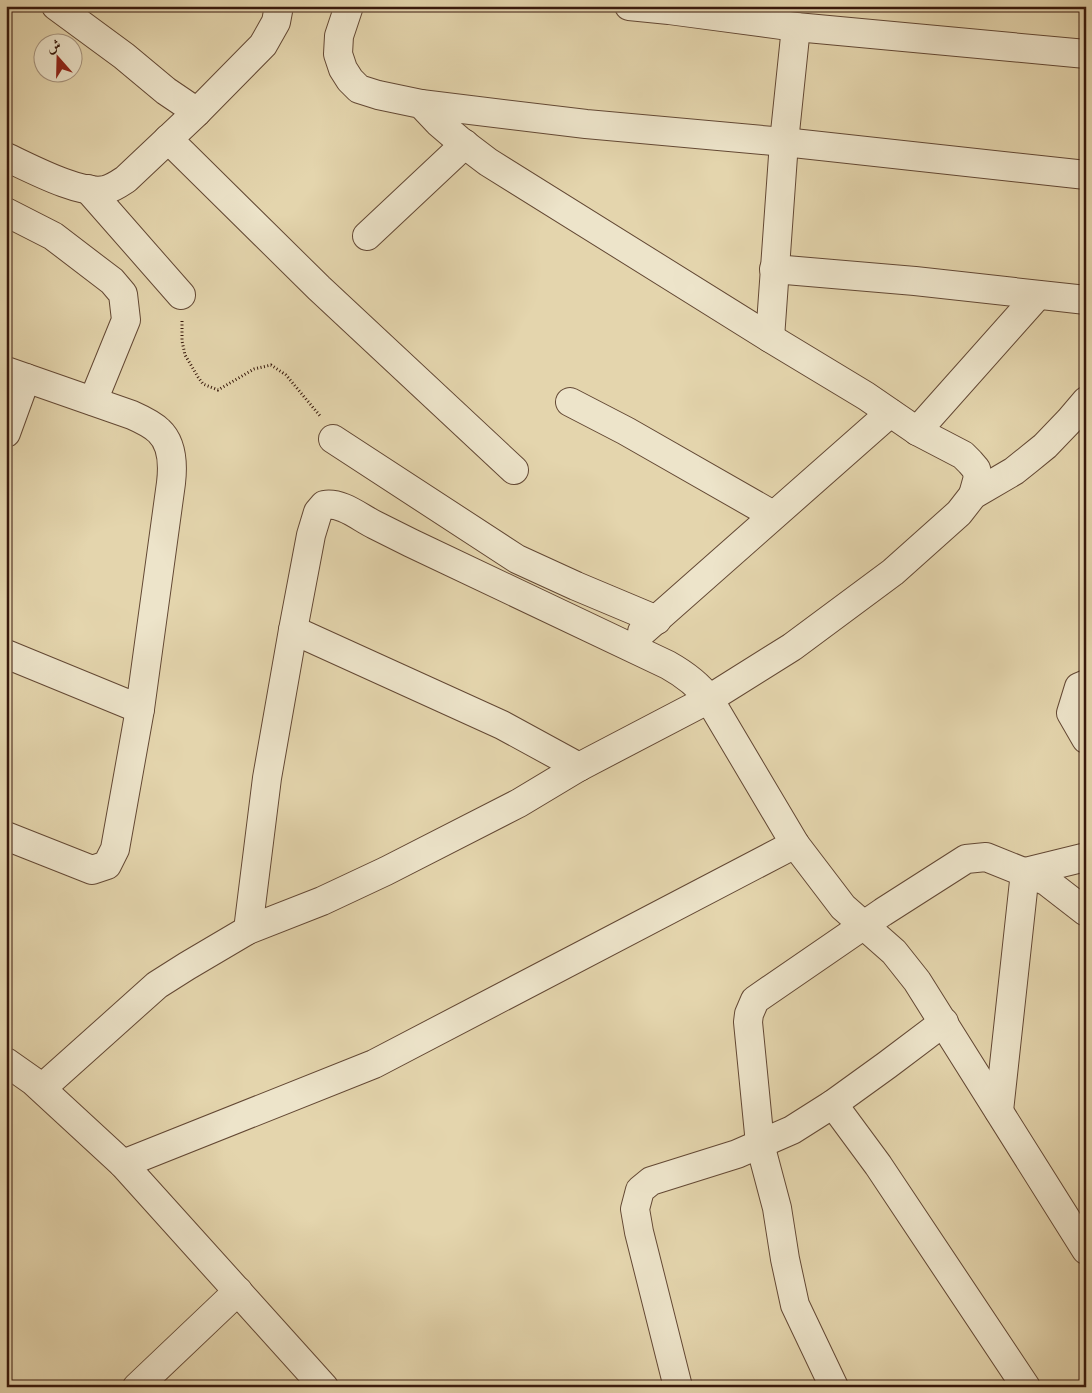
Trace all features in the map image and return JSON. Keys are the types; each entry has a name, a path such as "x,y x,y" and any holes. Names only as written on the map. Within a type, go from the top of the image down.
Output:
{"street":[{"path":"56,6 124,56 166,91 197,112"},
{"path":"6,157 66,184 88,189 104,190 114,186 126,179 197,112 263,45 276,22 279,6"},
{"path":"349,6 339,36 338,54 343,69 350,80 359,89 378,95 420,104 586,124 784,142 1086,175"},
{"path":"629,6 669,10 710,11 796,27 1086,54"},
{"path":"770,338 784,142 796,27"},
{"path":"420,104 438,122 488,162 866,396 917,431 951,448 970,462 976,470 978,477 974,496"},
{"path":"168,139 319,288 514,470"},
{"path":"367,236 465,144"},
{"path":"88,189 180,295"},
{"path":"6,212 53,236 112,281 122,294 126,320 93,401"},
{"path":"774,268 1086,300"},
{"path":"917,431 1038,295"},
{"path":"6,432 16,374 132,415 159,430 170,452 173,467 140,709 114,849 107,865 92,870 6,836"},
{"path":"42,1088 157,985 186,966 248,930 322,901 386,871 519,803 579,767 709,700 792,648 893,572 960,512 974,496 1014,471 1029,459 1069,421 1086,401"},
{"path":"570,402 634,435 773,515"},
{"path":"625,645 657,620 890,412"},
{"path":"333,439 517,559 657,620"},
{"path":"248,930 267,778 311,536 318,512 324,505 332,504 344,507 411,543 680,672 700,688 795,844 843,907 894,952 917,981 1086,1250"},
{"path":"293,630 502,725 579,767"},
{"path":"6,654 140,709"},
{"path":"1086,684 1079,687 1071,713 1086,739"},
{"path":"123,1164 374,1064 795,844"},
{"path":"1025,872 1086,856"},
{"path":"834,1387 795,1305 777,1208 760,1144 748,1022 748,1014 755,1000 966,859 986,857 1046,881 1086,912"},
{"path":"999,1111 1025,872"},
{"path":"678,1387 639,1232 635,1209 640,1190 651,1181 737,1154 792,1130 887,1066 944,1022"},
{"path":"6,1062 42,1088 123,1164 324,1387"},
{"path":"833,1104 878,1165 1026,1387"},
{"path":"137,1387 238,1291"}],"path":[{"path":"180,295 184,355 203,384 218,390 254,369 271,365 286,375 323,419 333,439"}]}
